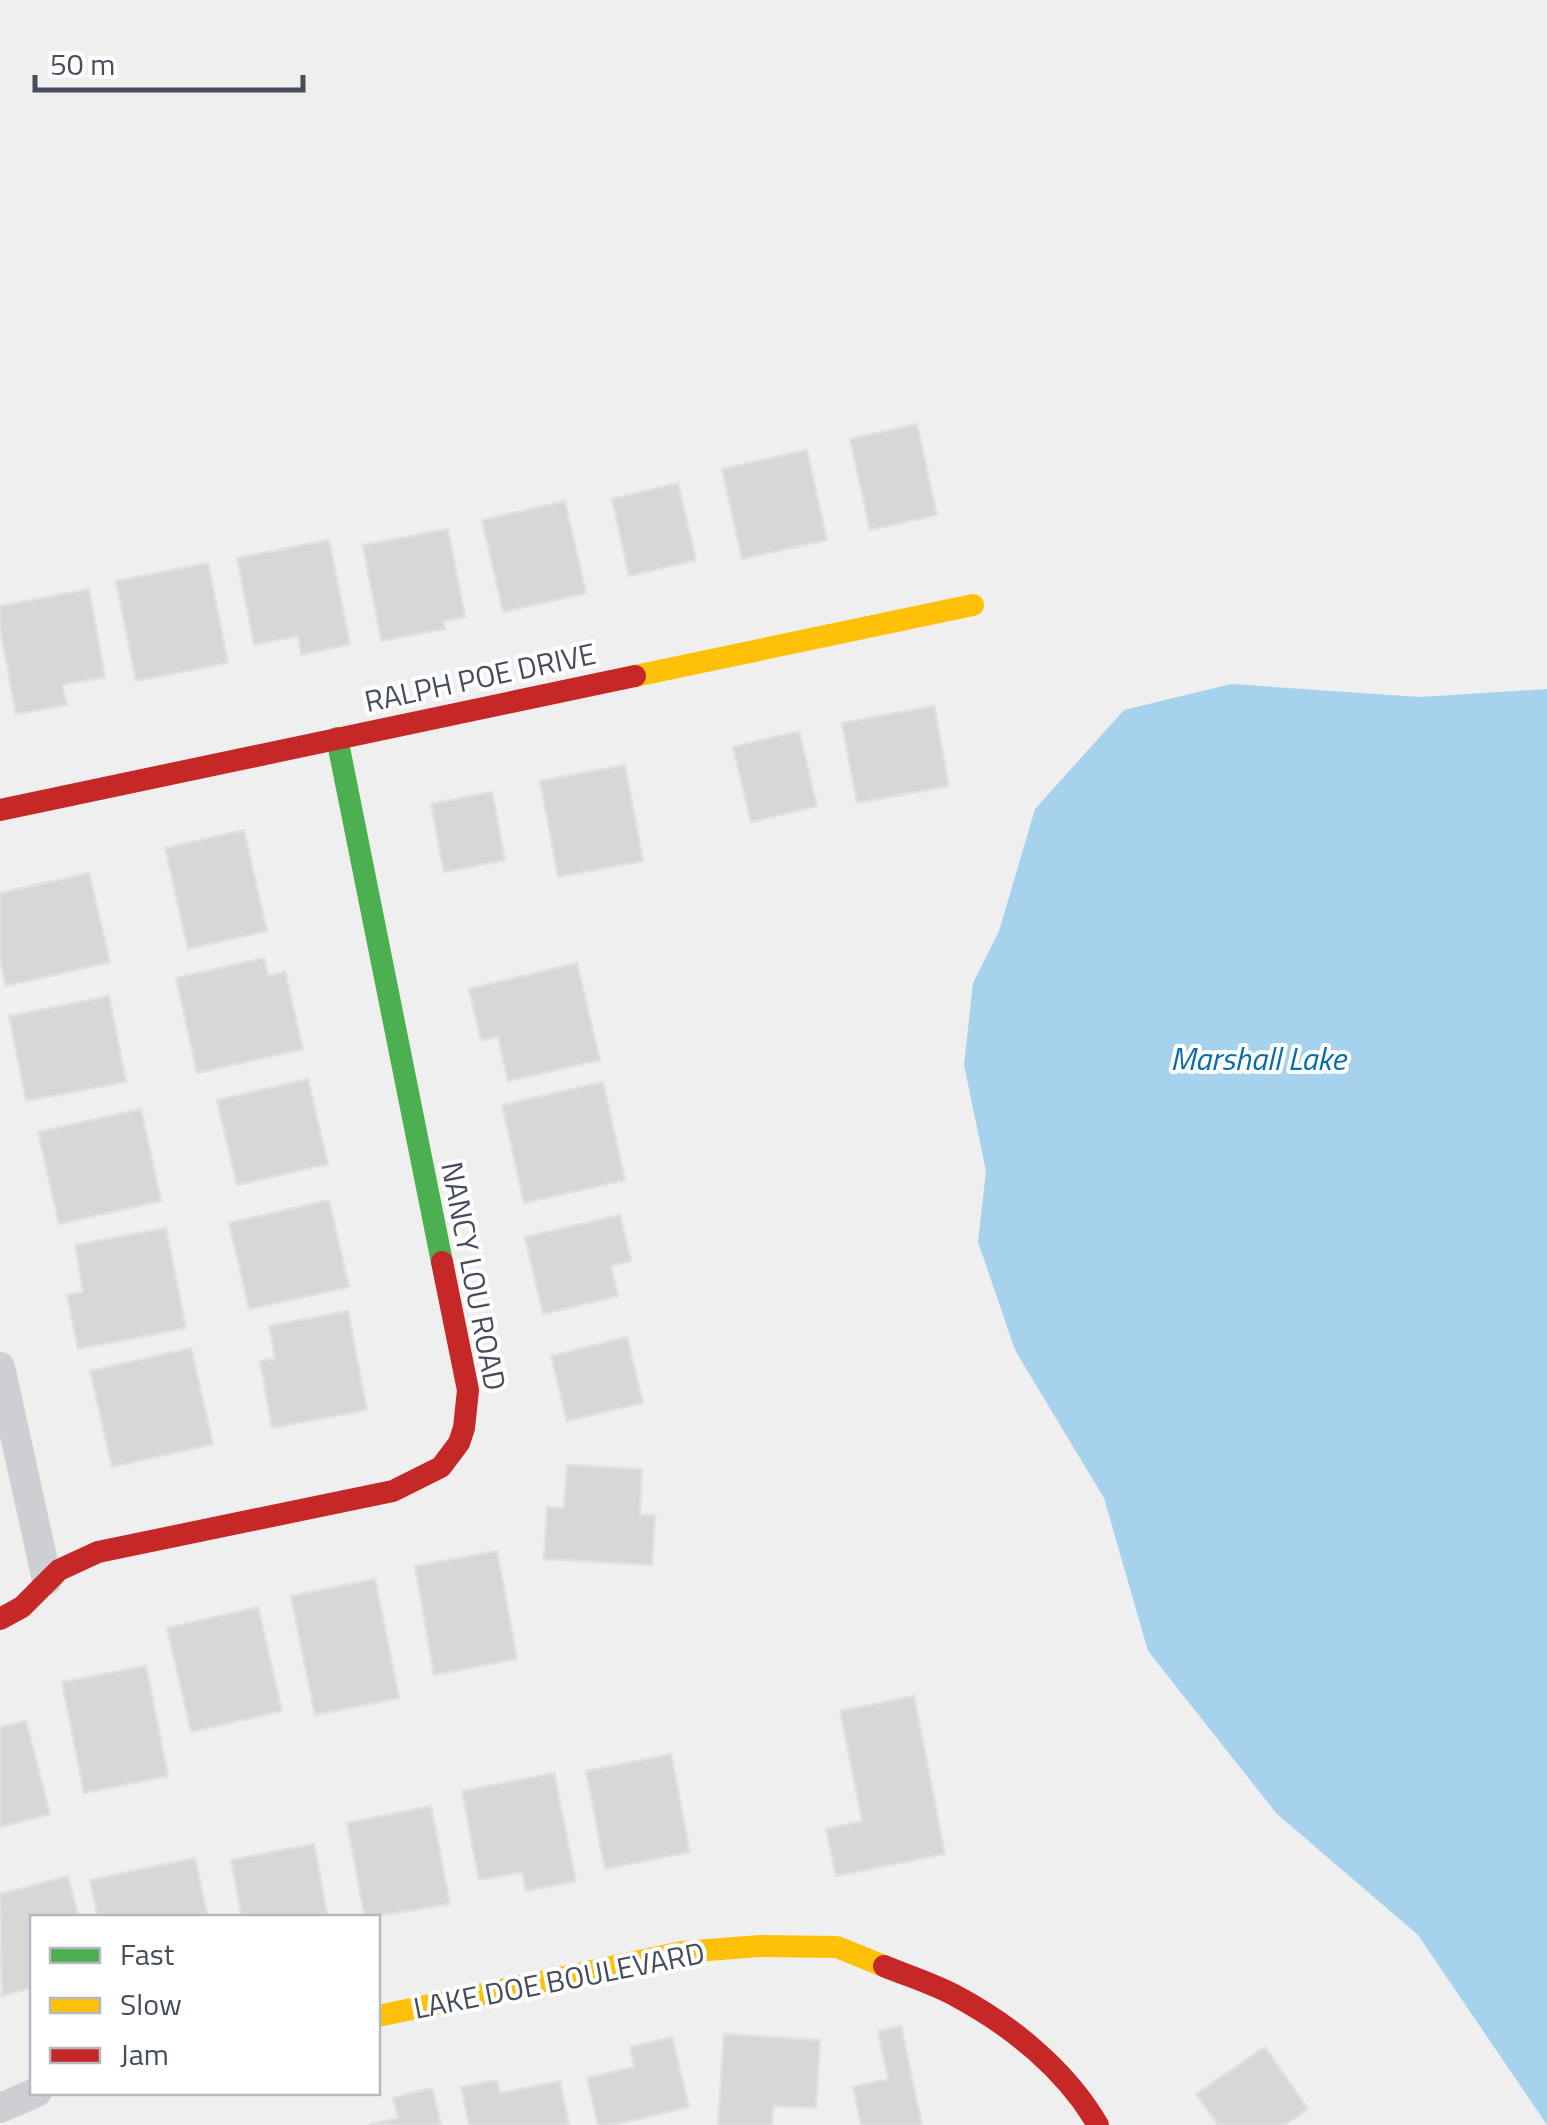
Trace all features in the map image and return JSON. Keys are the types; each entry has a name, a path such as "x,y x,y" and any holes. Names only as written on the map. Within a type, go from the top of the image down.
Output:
{"street":[{"name":"RALPH POE DRIVE","path":"0,810 974,604"},
{"name":"NANCY LOU ROAD","path":"0,1620 20,1613 47,1580 98,1552 416,1484 447,1464 466,1428 468,1390 338,738"},
{"path":"0,1367 47,1580"},
{"name":"LAKE DOE BOULEVARD","path":"380,2016 682,1952 760,1946 837,1947 955,1994 1021,2037 1084,2101 1098,2125"},
{"path":"0,2108 30,2095"}],"water":[{"name":"Marshall Lake","path":"1231,684 1420,697 1547,689 1547,2125 1418,1935 1277,1814 1148,1651 1104,1498 1015,1350 978,1242 986,1171 964,1065 973,983 999,931 1035,809 1124,710"}],"building":[{"path":"917,424 937,515 870,530 850,439"},
{"path":"807,450 827,540 742,559 722,469"},
{"path":"678,483 696,560 629,576 612,499"},
{"path":"565,501 586,593 503,612 482,520"},
{"path":"448,529 465,617 443,621 445,629 381,641 363,545"},
{"path":"329,540 350,644 301,655 298,636 254,645 237,558"},
{"path":"208,563 228,663 136,681 116,581"},
{"path":"89,589 105,677 62,685 67,705 16,714 0,628 0,606"},
{"path":"934,706 949,786 857,803 842,723"},
{"path":"799,731 817,806 751,822 733,747"},
{"path":"625,765 643,861 558,877 540,781"},
{"path":"492,792 505,860 444,872 431,804"},
{"path":"244,830 267,931 188,949 165,848"},
{"path":"89,873 110,962 6,986 0,959 0,893"},
{"path":"264,958 268,976 285,972 303,1049 197,1073 176,978"},
{"path":"577,963 600,1060 508,1081 498,1037 481,1040 469,989"},
{"path":"109,996 126,1082 26,1101 9,1016"},
{"path":"308,1079 328,1164 237,1185 217,1100"},
{"path":"603,1082 625,1180 524,1203 502,1105"},
{"path":"141,1109 161,1201 59,1224 38,1132"},
{"path":"329,1200 349,1287 249,1309 229,1223"},
{"path":"620,1215 631,1261 611,1266 618,1296 543,1314 525,1237"},
{"path":"166,1228 186,1328 78,1349 67,1295 83,1292 75,1245"},
{"path":"348,1311 367,1410 272,1428 260,1361 275,1358 269,1326"},
{"path":"627,1337 643,1403 567,1421 551,1356"},
{"path":"191,1348 213,1444 112,1467 90,1371"},
{"path":"567,1465 642,1469 640,1515 655,1515 652,1565 544,1559 547,1507 564,1508"},
{"path":"497,1551 517,1659 434,1675 415,1566"},
{"path":"375,1579 399,1698 315,1715 291,1596"},
{"path":"258,1607 282,1711 191,1732 167,1628"},
{"path":"146,1666 168,1776 84,1793 62,1682"},
{"path":"914,1696 945,1854 836,1876 826,1829 862,1821 840,1711"},
{"path":"26,1721 50,1814 0,1827 0,1727"},
{"path":"671,1754 690,1852 605,1869 586,1771"},
{"path":"554,1773 576,1881 526,1891 522,1872 479,1880 462,1791"},
{"path":"431,1806 450,1904 364,1915 347,1823"},
{"path":"314,1844 327,1915 241,1915 231,1860"},
{"path":"195,1858 207,1915 97,1915 90,1880"},
{"path":"68,1876 78,1915 30,1915 30,1989 2,1996 0,1894"},
{"path":"901,2026 922,2125 861,2125 853,2087 888,2079 878,2031"},
{"path":"724,2034 820,2040 816,2108 773,2106 772,2125 718,2125"},
{"path":"672,2037 689,2107 614,2125 598,2125 587,2078 634,2067 630,2047"},
{"path":"1265,2047 1308,2109 1285,2125 1218,2125 1196,2094"},
{"path":"497,2080 500,2093 560,2081 569,2125 469,2125 461,2087"},
{"path":"432,2088 441,2125 369,2125 398,2118 393,2098"}],"traffic: fast":[{"path":"337,738 442,1262"}],"traffic: slow":[{"path":"635,676 973,605"},
{"path":"380,2016 682,1952 760,1946 837,1947 884,1966"}],"traffic: jam":[{"path":"0,810 635,676"},
{"path":"0,1619 22,1607 59,1570 98,1552 393,1491 441,1467 459,1443 468,1390 442,1262"},
{"path":"884,1966 956,1996 1017,2035 1054,2068 1098,2125"}]}
